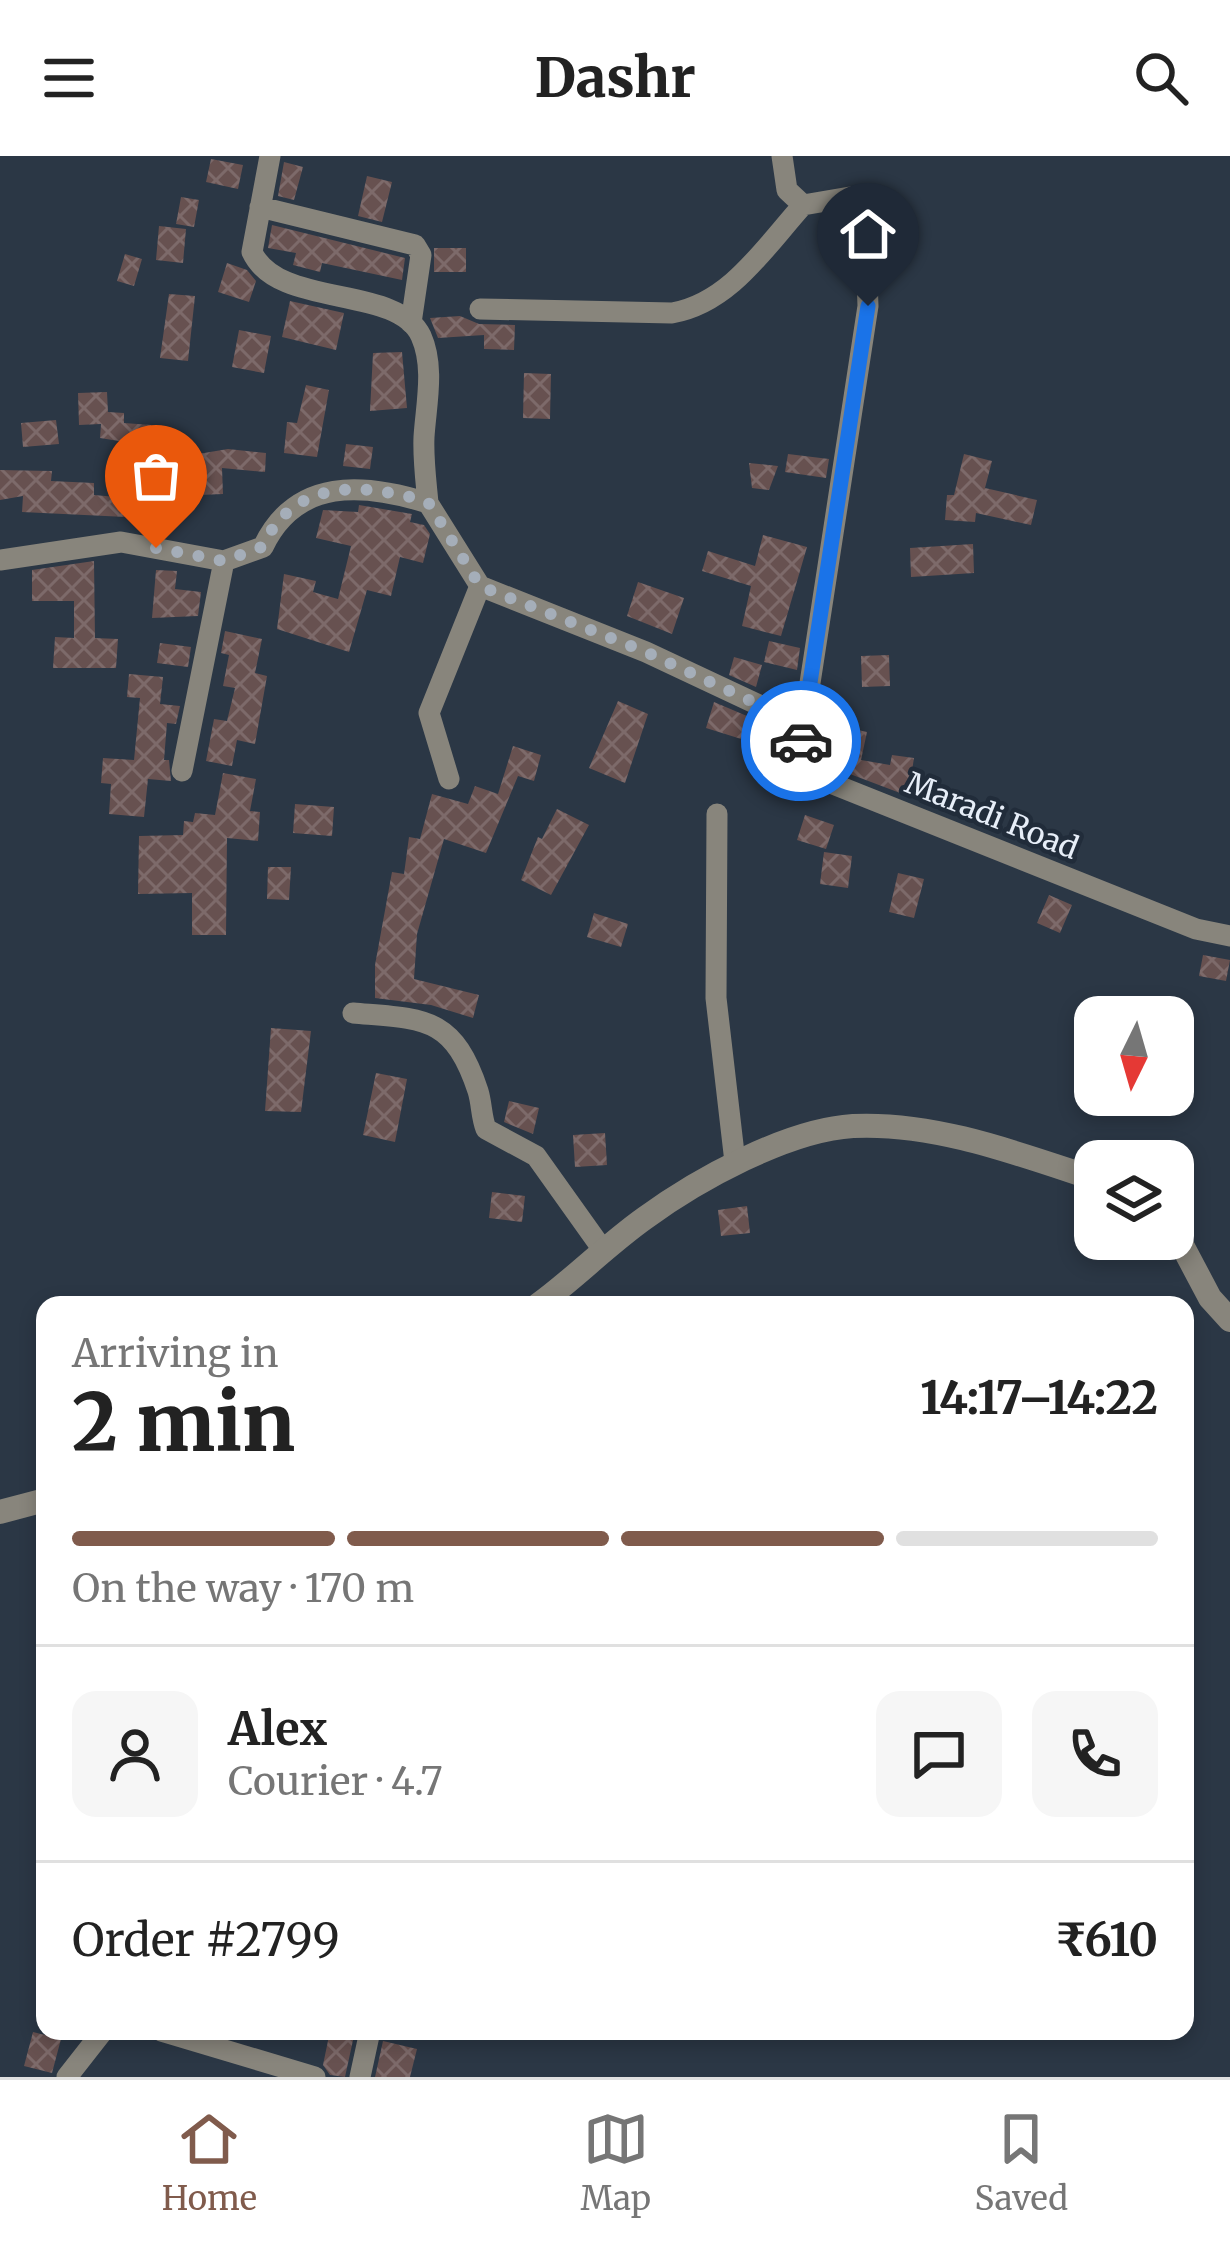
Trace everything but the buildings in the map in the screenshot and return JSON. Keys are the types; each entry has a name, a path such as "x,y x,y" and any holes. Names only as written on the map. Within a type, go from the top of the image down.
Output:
{"street":[{"path":"270,156 252,252 256,262 287,282 406,316 421,336 429,377 423,442 428,502 480,586 429,713 449,779"},
{"path":"782,156 787,190 803,205"},
{"path":"480,309 672,314 696,309 722,296 803,205 850,197 865,221 868,306 800,748"},
{"path":"260,207 416,245 421,255 411,322"},
{"path":"0,560 122,542 224,561 262,547 276,519 307,500 349,487 386,490 428,502"},
{"path":"182,771 224,561"},
{"name":"Maradi Road","path":"480,586 646,652 764,707 833,784 1196,929 1230,936"},
{"path":"717,814 716,998 735,1162"},
{"path":"352,1013 421,1019 449,1033 477,1087 486,1129 536,1156 603,1250"},
{"path":"549,1296 681,1192 735,1162 849,1126 999,1148 1074,1172"},
{"path":"1190,1260 1210,1298 1230,1320"},
{"path":"0,1512 36,1502"},
{"path":"67,2077 96,2040"},
{"path":"191,2040 315,2077"},
{"path":"360,2077 368,2040"}],"way so far":[{"path":"156,548 224,561 262,547 276,519 307,500 349,487 386,490 428,502 480,586 646,652 764,707 800,748 801,741"}],"route":[{"path":"801,741 868,306"}]}
